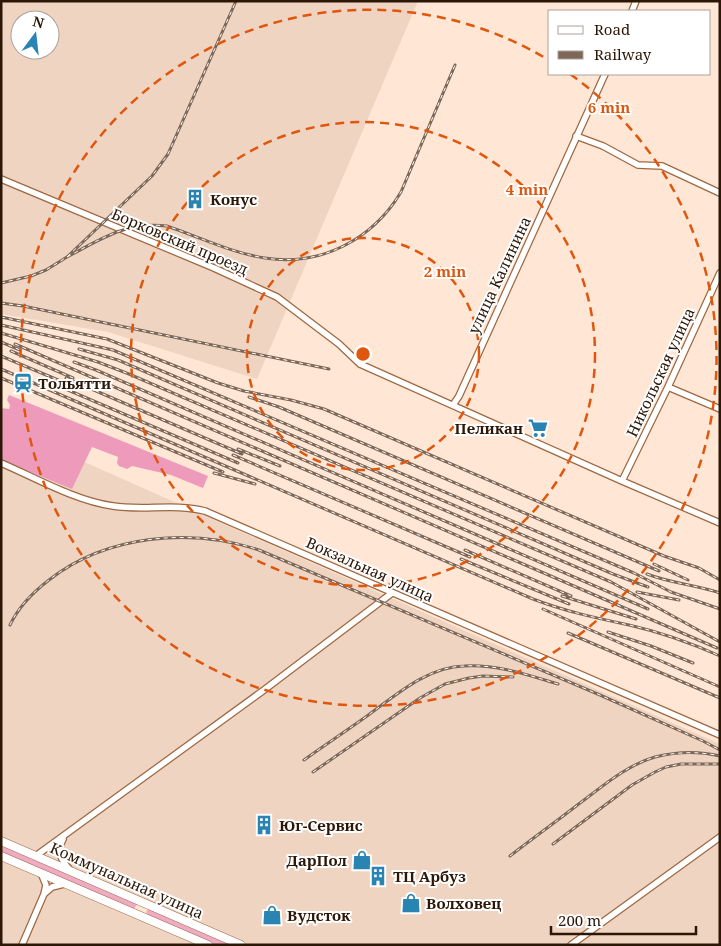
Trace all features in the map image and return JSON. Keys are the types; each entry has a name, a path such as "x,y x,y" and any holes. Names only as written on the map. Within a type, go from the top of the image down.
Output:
{"main road":[{"name":"Коммунальная улица","path":"1,840 241,945"},
{"name":"Коммунальная улица","path":"1,856 206,944"},
{"path":"139,915 144,903"}],"street":[{"name":"улица Калинина","path":"453,405 605,75"},
{"path":"576,136 603,146 638,165 662,166 720,193"},
{"name":"Борковский проезд","path":"1,179 214,268 277,297 339,344 360,364 453,405"},
{"name":"Никольская улица","path":"622,481 668,387 720,273"},
{"path":"668,387 720,409"},
{"path":"453,405 720,523"},
{"name":"Вокзальная улица","path":"1,463 96,503 123,508 180,506 206,511 720,735"},
{"path":"37,855 271,684 392,592"},
{"path":"571,945 720,836"},
{"path":"64,837 59,852 63,862 70,870"},
{"path":"22,945 44,894 46,885 41,873"},
{"path":"44,894 59,884 67,884"}],"shaded area":[{"path":"1,1 418,1 257,379 108,332 1,314"},
{"path":"9,395 208,476 203,488 171,475 132,466 127,469 119,466 117,463 118,457 92,447 72,489 1,460 1,408 9,409 10,405 7,400"},
{"path":"1,425 720,744 720,945 247,945 1,838"},
{"path":"1,844 137,904 134,909 1,853"},
{"path":"1,860 198,945 1,945"},
{"path":"149,908 236,945 215,945 149,916 146,912"}],"railway":[{"path":"1,283 31,276 46,270 67,257 152,176 168,154 236,1"},
{"path":"67,257 115,233 139,226 153,225 167,226 228,249 265,258 286,260 306,258 344,246 376,223 401,192 455,65"},
{"path":"1,303 329,369"},
{"path":"1,317 107,339 218,383 244,391 291,400 324,409 664,556 699,568 720,580"},
{"path":"1,325 113,350 634,573 671,592 720,609"},
{"path":"1,333 98,362 129,374 611,582 720,642"},
{"path":"1,342 20,350"},
{"path":"15,344 717,648"},
{"path":"79,349 118,360 613,574 648,587"},
{"path":"11,351 73,378"},
{"path":"1,356 70,385"},
{"path":"74,362 648,609"},
{"path":"1,369 533,599 568,611 664,634 720,656"},
{"path":"1,378 223,472"},
{"path":"66,378 242,454"},
{"path":"61,387 238,463"},
{"path":"249,397 279,407 659,571"},
{"path":"238,449 280,466"},
{"path":"233,455 470,557"},
{"path":"214,473 255,484"},
{"path":"10,625 22,606 43,585 72,565 96,553 150,540 206,539 233,543 259,550 600,695 720,750"},
{"path":"465,550 571,596"},
{"path":"461,559 569,604"},
{"path":"654,564 688,580"},
{"path":"647,574 720,593"},
{"path":"637,592 679,600"},
{"path":"562,596 636,619"},
{"path":"543,609 720,687"},
{"path":"608,632 651,646 693,663"},
{"path":"568,633 720,698"},
{"path":"304,760 401,691 437,671 464,666 488,667 512,671 558,684"},
{"path":"313,772 420,698 445,684 483,676 513,677"},
{"path":"510,856 606,783 635,765 655,757 671,754 695,753 720,756"},
{"path":"553,844 632,785 655,772 666,767 681,764 720,764"}],"place":[{"name":"Конус","path":"195,199"},
{"name":"Тольятти","path":"23,383"},
{"name":"Пеликан","path":"538,428"},
{"name":"Юг-Сервис","path":"264,825"},
{"name":"ДарПол","path":"362,860"},
{"name":"ТЦ Арбуз","path":"378,876"},
{"name":"Волховец","path":"411,903"},
{"name":"Вудсток","path":"272,915"}]}
